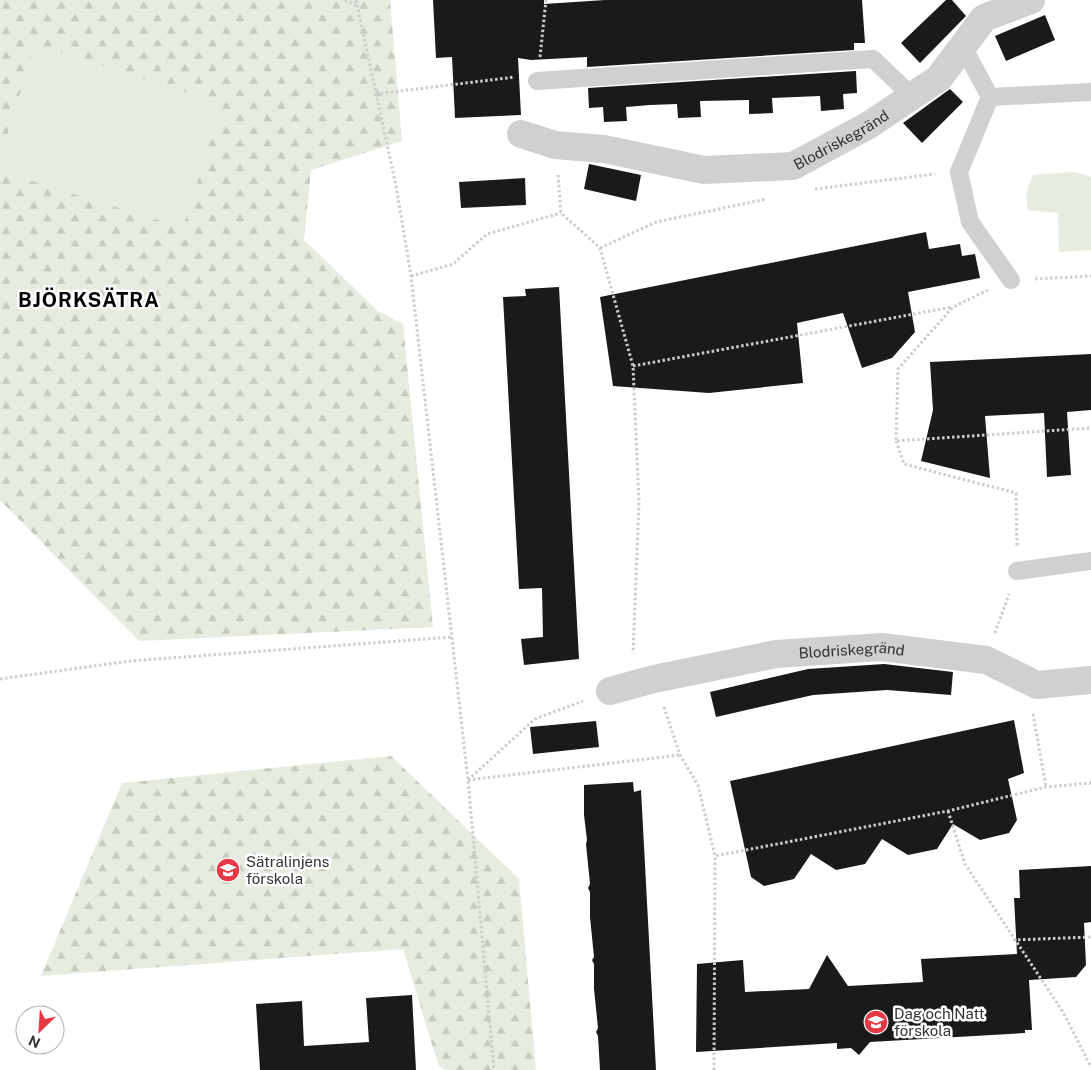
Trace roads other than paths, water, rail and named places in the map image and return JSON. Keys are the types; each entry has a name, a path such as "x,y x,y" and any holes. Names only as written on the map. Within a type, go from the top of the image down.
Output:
{"street":[{"name":"Blodriskegränd","path":"521,134 555,145 604,149 704,170 793,166 869,125 939,78 984,18 1031,0"},
{"name":"Blodriskegränd","path":"610,691 654,679 776,654 882,647 986,660 1037,685 1091,680"}],"lane":[{"path":"963,47 990,97"},
{"path":"537,80 874,59 912,96"},
{"path":"990,97 1091,92"},
{"path":"990,97 960,172 970,222 1011,280"},
{"path":"1017,571 1091,561"}],"place":[{"name":"Sätralinjens förskola","path":"228,870"},
{"name":"Dag och Natt förskola","path":"876,1022"}],"district":[{"name":"BJÖRKSÄTRA","path":"89,300"}]}
